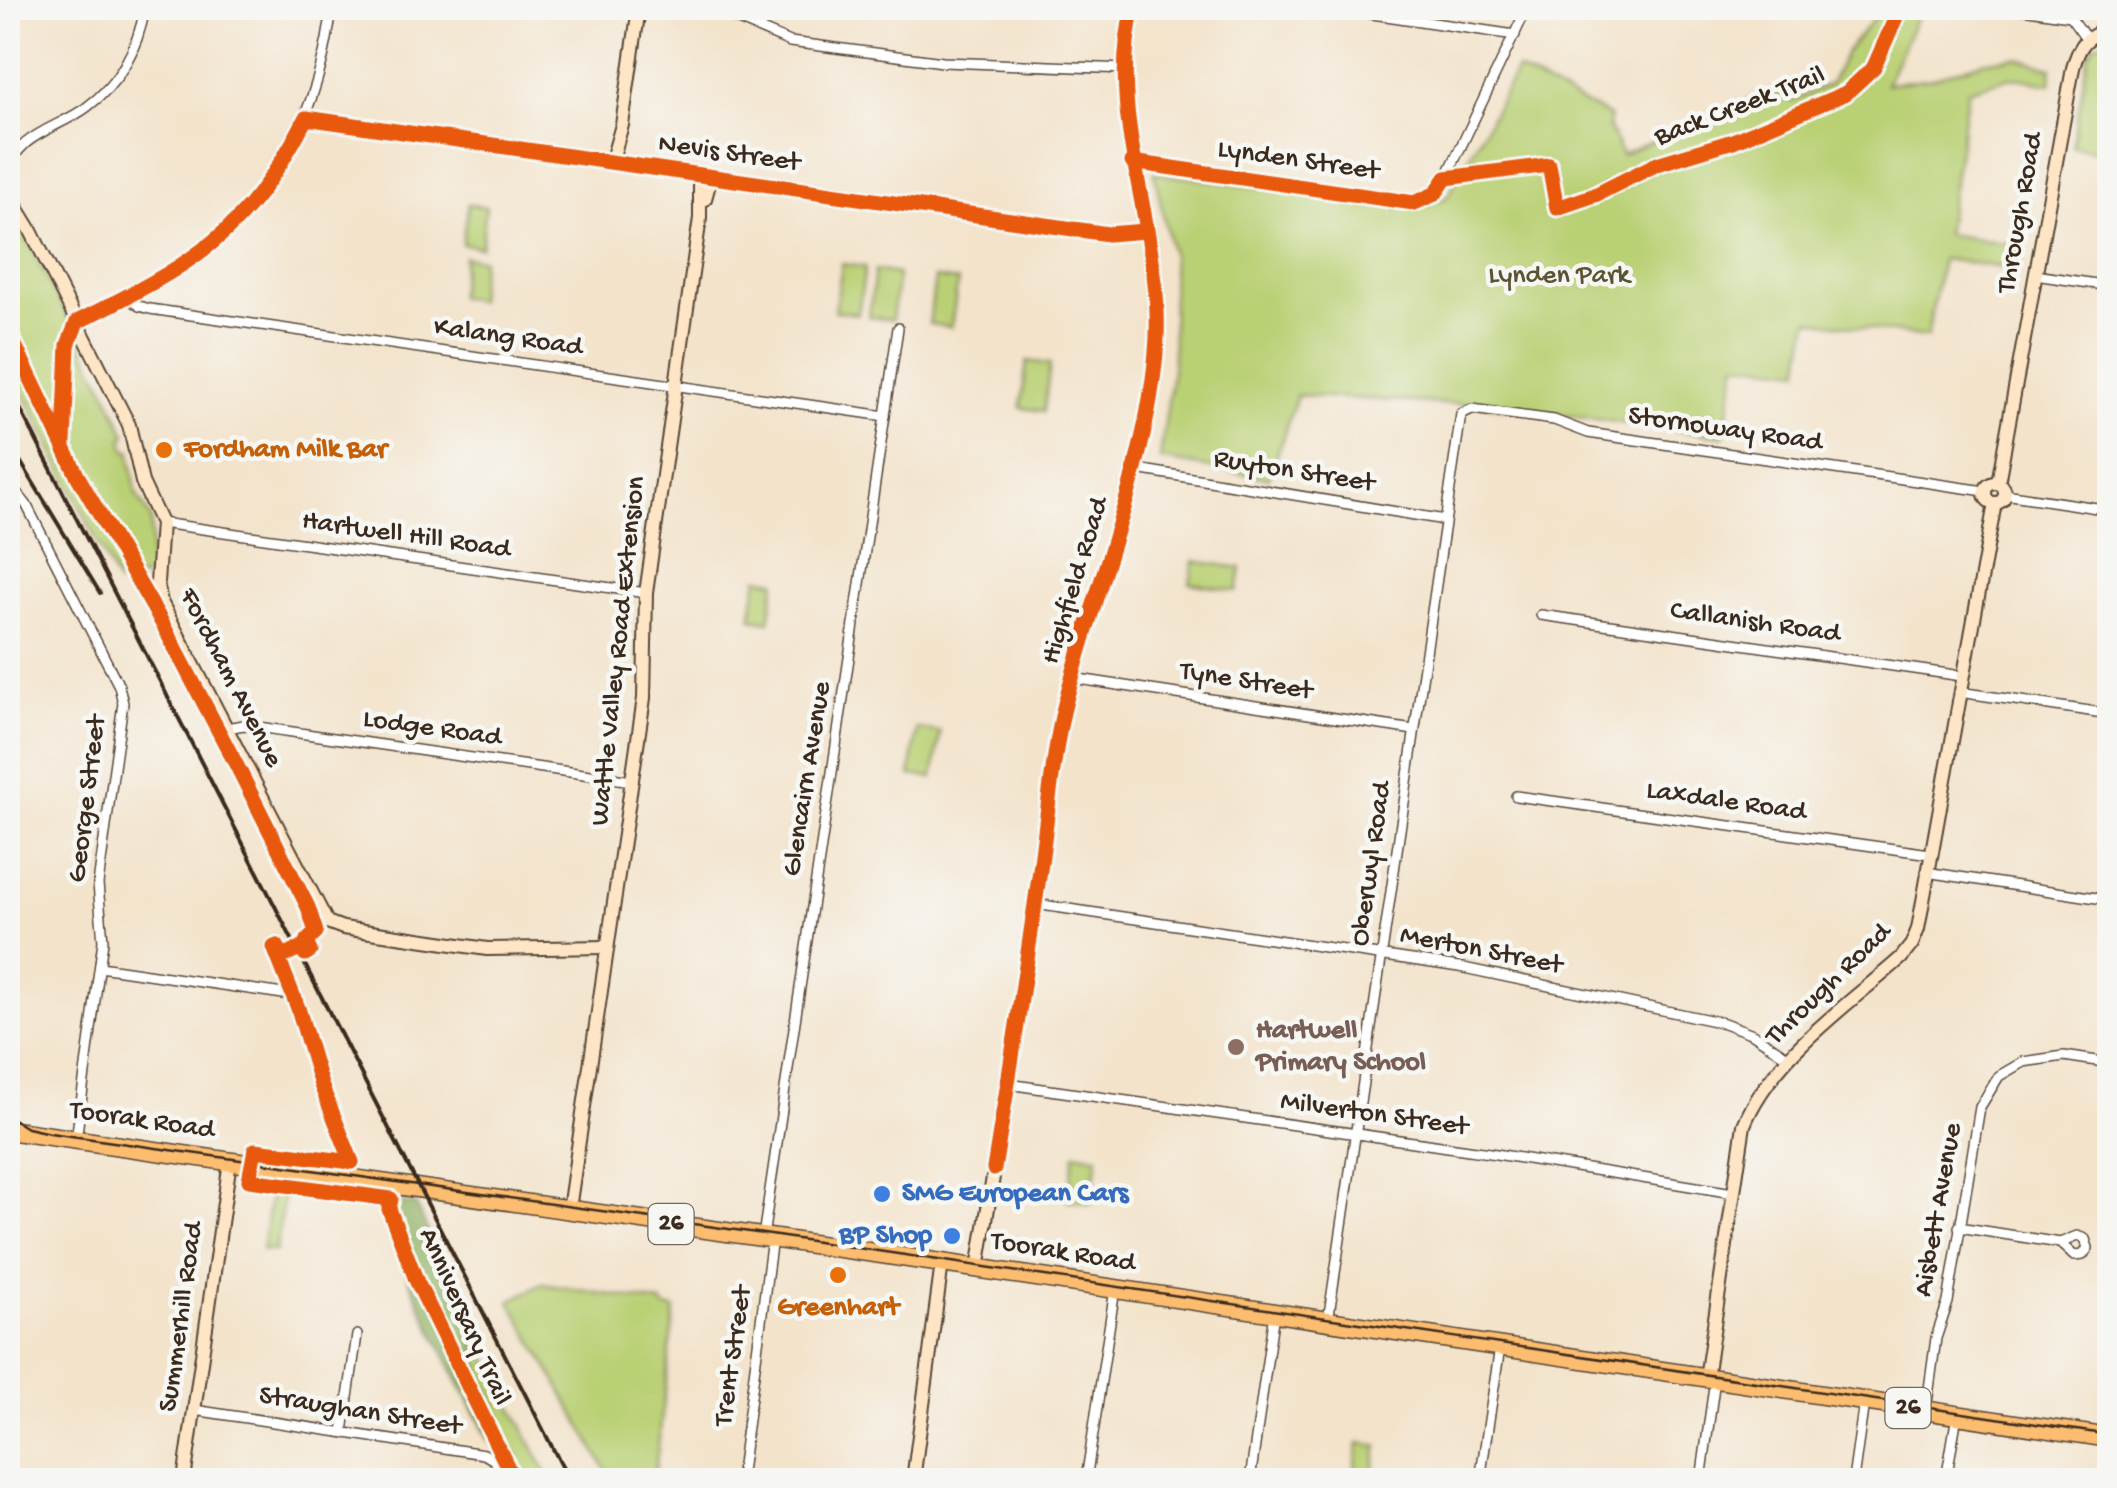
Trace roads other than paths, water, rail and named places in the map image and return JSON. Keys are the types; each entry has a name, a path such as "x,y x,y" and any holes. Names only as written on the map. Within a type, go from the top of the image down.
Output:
{"highway":[{"name":"Toorak Road","path":"8,1130 978,1268 2110,1438"}],"street":[{"path":"8,175 10,162 20,146 85,109 116,79 134,48 145,8"},
{"path":"77,322 176,270 235,224 268,185 306,118 332,8"},
{"path":"617,164 639,8"},
{"path":"685,8 722,13 777,40 809,45 943,62 1126,69"},
{"name":"Highfield Road","path":"978,1268 1062,718 1136,469 1157,349 1154,268 1132,162 1126,69 1134,8"},
{"path":"1332,8 1515,35"},
{"name":"Lynden Street","path":"1132,162 1414,203 1435,194 1446,178 1528,8"},
{"path":"2014,8 2070,12 2086,38 2110,30"},
{"name":"Through Road","path":"1710,1379 1733,1194 1744,1126 1753,1102 1789,1058 1912,944 1999,493 2072,68 2086,38"},
{"name":"Nevis Street","path":"306,118 1108,234 1146,231"},
{"name":"Wattle Valley Road Extension","path":"569,1209 645,688 646,593 706,176"},
{"name":"Fordham Avenue","path":"8,193 129,425 142,482 161,523 158,595 325,919 332,925 487,949 607,946"},
{"path":"2035,275 2110,286"},
{"name":"Kalang Road","path":"127,297 150,309 885,416"},
{"name":"Glencairn Avenue","path":"768,1238 898,328"},
{"name":"Stornoway Road","path":"1461,414 1472,409 1554,420 1588,433 1985,491"},
{"name":"Oberwyl Road","path":"1328,1321 1461,414"},
{"name":"Ruyton Street","path":"1136,469 1445,520"},
{"path":"1985,491 1988,485 1999,493 2110,510"},
{"name":"George Street","path":"10,487 26,504 122,697 98,884 104,934 76,1140"},
{"name":"Hartwell Hill Road","path":"161,523 646,593"},
{"name":"Callanish Road","path":"1541,615 1962,676"},
{"name":"Tyne Street","path":"1072,678 1414,730"},
{"path":"1959,692 2110,714"},
{"name":"Lodge Road","path":"226,728 244,725 632,781"},
{"name":"Laxdale Road","path":"1516,796 1930,854"},
{"path":"1926,872 2110,900"},
{"name":"Merton Street","path":"1036,904 1459,968 1724,1023 1754,1034 1789,1058"},
{"path":"100,967 283,994"},
{"name":"Aisbett Avenue","path":"1926,1411 1980,1107 1999,1076 2023,1062 2064,1056 2110,1063"},
{"name":"Milverton Street","path":"1008,1084 1490,1154 1733,1194"},
{"name":"Summerhill Road","path":"184,1480 230,1161"},
{"path":"1958,1227 2060,1243"},
{"name":"Trent Street","path":"740,1480 768,1238"},
{"path":"913,1480 942,1263"},
{"path":"1086,1480 1114,1289"},
{"path":"1250,1480 1274,1313"},
{"path":"343,1432 357,1335"},
{"path":"1480,1480 1500,1347"},
{"path":"1701,1480 1710,1379"},
{"path":"1852,1480 1864,1402"},
{"name":"Straughan Street","path":"194,1410 484,1454 494,1460 505,1480"},
{"path":"1946,1480 1956,1415"}],"tram line":[{"path":"8,1116 27,1128 50,1133 764,1234 2110,1435"}],"railway":[{"path":"8,385 569,1480"},
{"path":"8,441 100,593"}],"place":[{"name":"Fordham Milk Bar","path":"164,450"},
{"name":"Hartwell Primary School","path":"1236,1047"},
{"name":"SMG European Cars","path":"882,1194"},
{"name":"BP Shop","path":"952,1236"},
{"name":"Greenhart","path":"838,1275"}],"park label":[{"name":"Lynden Park","path":"1559,276"}]}
